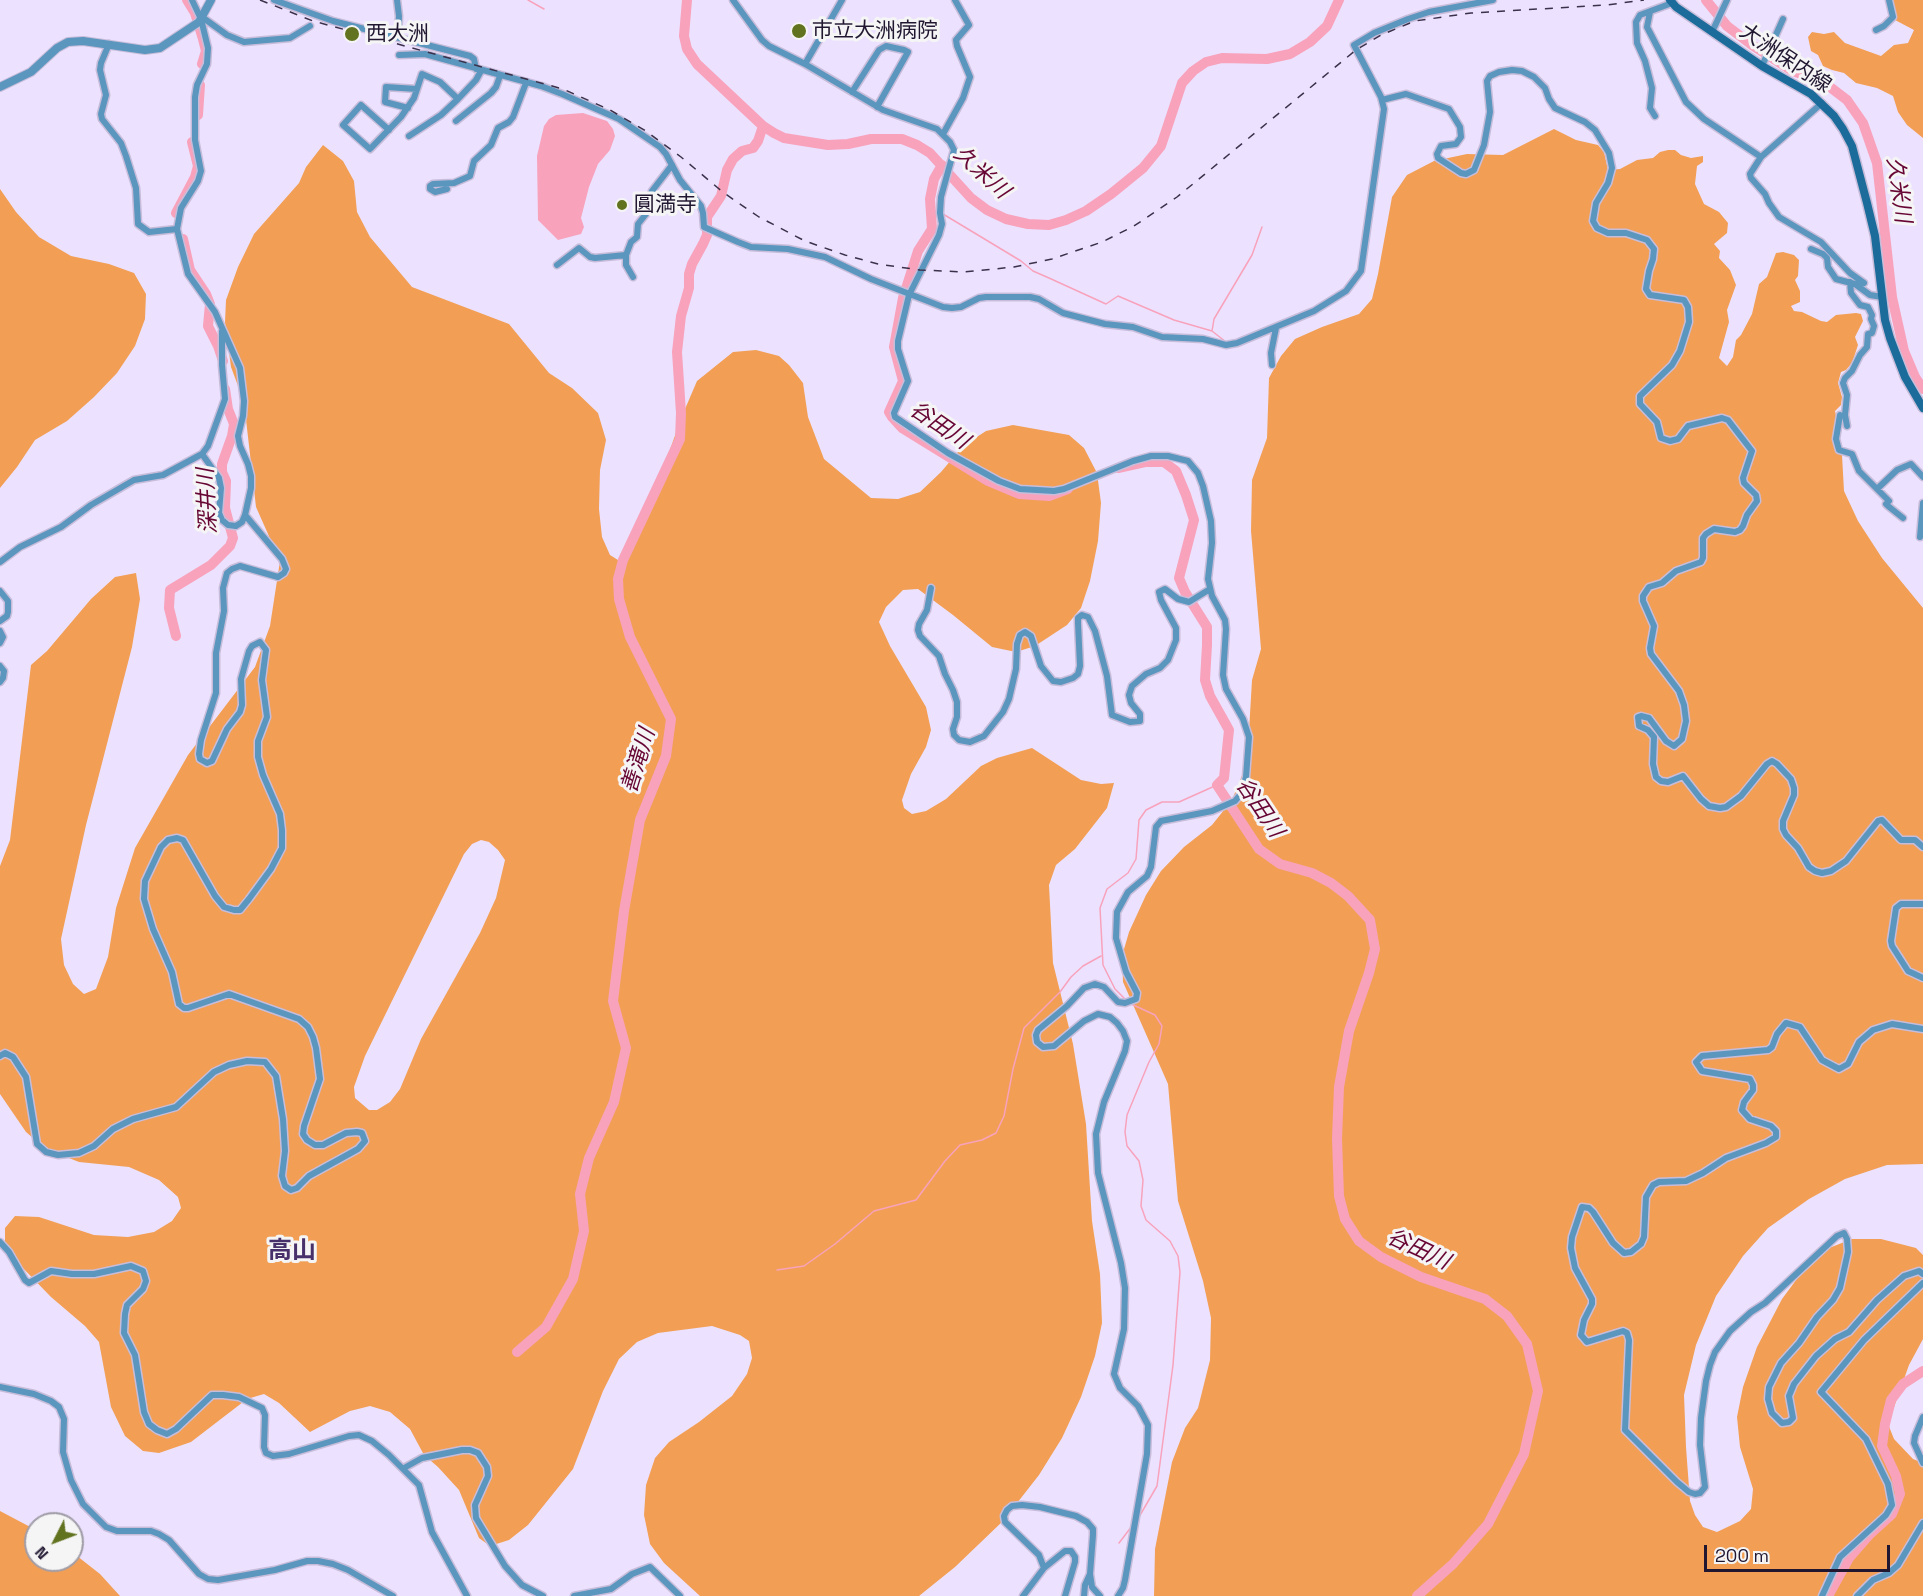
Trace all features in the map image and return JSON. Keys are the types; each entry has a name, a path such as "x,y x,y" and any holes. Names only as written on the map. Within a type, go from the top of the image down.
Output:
{"main road":[{"name":"大洲保内線","path":"1671,1 1763,64 1811,93 1843,129 1852,146 1875,236 1885,320 1897,359 1923,408"}],"street":[{"path":"192,0 208,48 207,64 197,85 195,97 195,140 201,171 198,181 181,208 177,229 188,274 215,312 240,368 243,416 238,436 252,476 245,515 242,522 236,526 228,525 222,520 219,513 221,488 219,478 202,454"},
{"path":"0,87 31,72 57,48 68,42 82,41 152,50 160,48 200,20 211,0"},
{"path":"274,0 333,21 398,36 474,59 479,70 478,77 441,115 409,136"},
{"path":"397,0 398,36"},
{"path":"733,0 762,40 769,46 805,64 877,107 936,129 943,134 954,150 943,190 940,213 942,224 939,236 909,295 898,341 898,350 908,381 894,413 895,417 948,453 999,481 1020,489 1054,491 1064,489 1151,456 1168,456 1188,461 1198,473 1203,486 1211,521 1212,543 1208,579 1210,590 1225,620 1226,629 1223,675 1226,689 1243,719 1249,737 1246,777 1241,794 1235,801 1212,811 1161,821 1156,827 1155,848 1147,876 1128,892 1117,912 1116,938 1126,972 1137,993 1136,999 1125,1003 1118,1002 1104,987 1095,984 1084,987 1067,1006 1038,1030 1036,1035 1037,1042 1043,1047 1054,1046 1084,1021 1098,1014 1110,1017 1117,1023 1127,1041 1104,1102 1096,1134 1098,1173 1121,1263 1125,1288 1124,1329 1114,1374 1120,1388 1144,1415 1149,1437 1125,1580 1118,1596"},
{"path":"805,64 842,0"},
{"path":"943,134 963,98 970,77 956,40 969,25 955,0"},
{"path":"399,55 425,54 526,83 562,94 619,119 660,147 680,180 701,206 704,213 704,227 751,247 788,249 825,257 909,295 952,308 986,297 1030,297 1039,299 1063,313 1105,324 1133,327 1162,337 1203,339 1226,345 1275,328 1314,311 1346,291 1361,271 1384,109 1382,100 1354,45 1358,40 1429,12 1493,0"},
{"path":"1713,29 1726,0"},
{"path":"1876,30 1893,17 1889,0"},
{"path":"1655,116 1650,108 1652,88 1637,43 1636,22 1640,15 1671,1"},
{"path":"1650,12 1647,27 1686,102 1704,119 1761,157"},
{"path":"1763,64 1783,19"},
{"path":"200,20 244,42 290,38 310,26"},
{"path":"109,44 100,70 106,95 101,114 102,119 121,143 126,156 136,188 138,224 143,230 149,232 177,229"},
{"path":"852,92 879,50 886,46 908,52 877,107"},
{"path":"1382,100 1406,94 1449,109 1460,127 1461,137 1456,144 1441,146 1437,154 1438,158 1466,174 1474,170 1484,146 1490,112 1487,81 1490,76 1499,72 1522,71 1534,77 1545,88 1555,108 1586,122 1595,130 1609,153 1612,168 1608,183 1596,203 1593,220 1598,228 1608,232 1626,233 1647,240 1654,249 1646,289 1650,295 1684,300 1688,307 1689,322 1680,351 1672,364 1640,396 1640,404 1657,422 1661,438 1670,441 1678,439 1688,426 1722,418 1728,420 1752,451 1743,478 1744,483 1756,495 1757,501 1740,530 1735,532 1714,529 1706,534 1703,538 1701,562 1676,571 1662,583 1649,587 1643,596 1642,601 1654,626 1651,654 1679,691 1686,721 1682,739 1674,746 1666,741 1649,718 1638,717 1639,726 1648,730 1654,737 1653,764 1656,777 1660,781 1668,782 1683,776 1709,806 1720,808 1726,807 1741,796 1772,761 1791,779 1794,788 1791,805 1783,821 1783,829 1809,867 1815,872 1831,871 1846,861 1878,821 1882,820 1901,840 1915,840 1923,846"},
{"path":"389,130 361,105 344,124 370,149 389,130 408,108 416,95 422,74 440,82 458,99"},
{"path":"456,121 491,93 500,76"},
{"path":"447,189 435,192 430,189 430,186 454,183 470,176 474,161 491,145 498,128 513,117 526,83"},
{"path":"408,108 385,102 386,87 417,89"},
{"path":"1822,103 1761,157 1750,174 1750,178 1765,194 1774,211 1791,226 1821,243 1850,273 1864,283"},
{"path":"633,277 626,265 626,255 631,242 638,237 638,224 650,209 649,199 652,191 672,165"},
{"path":"557,265 579,248 590,257 595,258 626,255"},
{"path":"1810,249 1827,258 1828,267 1836,279 1859,285 1870,295 1882,297"},
{"path":"1847,426 1845,415 1847,396 1843,383 1867,347 1867,337 1872,333 1874,326 1868,307 1860,305 1851,293 1850,282"},
{"path":"1272,365 1271,353 1275,328"},
{"path":"0,562 20,547 61,527 91,505 134,480 163,475 202,454 208,446 225,399 222,330"},
{"path":"1840,415 1836,439 1839,450 1852,454 1859,471 1889,501 1886,504 1903,518"},
{"path":"1877,489 1897,470 1911,464 1923,477"},
{"path":"1920,537 1923,507"},
{"path":"0,1056 5,1053 13,1057 26,1077 37,1144 46,1152 58,1155 79,1153 94,1146 113,1129 133,1119 176,1107 214,1072 229,1065 247,1061 264,1062 276,1076 283,1119 285,1150 282,1176 285,1186 291,1190 297,1188 309,1176 358,1149 365,1141 362,1133 357,1132 346,1133 323,1145 315,1145 303,1134 306,1118 320,1079 313,1037 308,1027 299,1019 229,994 188,1008 179,1005 172,972 153,929 144,900 145,881 161,847 168,840 177,838 183,840 215,896 224,907 234,910 240,910 249,899 271,869 282,848 280,814 263,775 258,757 258,741 267,717 261,680 266,650 260,642 252,646 249,651 241,679 240,712 227,729 212,761 207,763 200,759 199,754 201,740 216,693 216,652 224,611 223,588 227,573 240,566 279,577 286,569 282,560 245,515"},
{"path":"931,588 927,610 918,630 920,636 939,656 953,690 957,702 954,735 959,741 970,742 984,736 1003,712 1009,699 1016,669 1017,644 1020,634 1025,632 1031,636 1041,666 1053,681 1061,682 1078,674 1080,666 1078,618 1082,615 1088,617 1095,631 1107,676 1112,716 1130,722 1140,721 1140,714 1131,703 1129,695 1132,686 1146,674 1160,668 1168,660 1176,640 1176,628 1163,606 1159,592 1165,589 1189,602 1210,590"},
{"path":"0,591 8,601 8,612 7,616 0,621"},
{"path":"0,631 3,637 0,643"},
{"path":"0,666 4,671 0,682"},
{"path":"1923,904 1901,904 1896,908 1891,941 1908,971 1923,978"},
{"path":"1923,1029 1892,1024 1873,1030 1859,1042 1848,1064 1839,1070 1822,1059 1800,1027 1786,1023 1768,1050 1702,1056 1696,1062 1702,1071 1750,1079 1753,1090 1744,1102 1742,1110 1750,1119 1770,1126 1776,1131 1776,1137 1726,1158 1686,1181 1659,1182 1653,1185 1646,1197 1644,1237 1641,1244 1631,1252 1624,1253 1613,1243 1593,1212 1589,1208 1582,1207 1572,1237 1571,1248 1575,1268 1592,1299 1581,1335 1587,1342 1623,1331 1627,1333 1629,1340 1625,1430 1677,1482 1695,1494 1700,1493 1705,1487 1700,1445 1706,1381 1715,1352 1730,1330 1765,1303 1837,1236 1844,1233 1848,1252 1840,1288 1833,1300 1781,1363 1769,1387 1768,1399 1772,1413 1782,1423 1789,1422 1793,1418 1789,1396 1794,1384 1816,1356 1835,1338 1849,1332 1877,1300 1905,1276 1919,1271 1923,1274"},
{"path":"0,1242 9,1251 28,1283 51,1271 94,1274 131,1266 142,1271 146,1281 143,1289 128,1305 124,1314 124,1334 135,1356 144,1412 149,1424 157,1430 167,1434 176,1429 212,1395 239,1397 262,1408 265,1415 264,1448 266,1453 273,1456 289,1454 359,1435 372,1441 404,1468 419,1485 432,1532 467,1596"},
{"path":"1822,1596 1840,1557 1886,1515 1892,1505 1888,1484 1866,1439 1821,1392 1864,1340 1923,1283"},
{"path":"0,1387 34,1394 59,1407 64,1419 63,1452 71,1480 83,1504 106,1527 117,1531 151,1531 159,1534 169,1540 199,1574 208,1579 218,1580 318,1560 348,1570 393,1596"},
{"path":"1923,1417 1914,1443 1923,1463"},
{"path":"404,1468 422,1458 462,1450 478,1453 487,1467 488,1476 475,1505 476,1518 505,1566 522,1585 543,1596"},
{"path":"1044,1568 1039,1555 1005,1522 1004,1516 1012,1506 1022,1504 1040,1507 1076,1516 1087,1522 1093,1529 1090,1574 1092,1587 1100,1596"},
{"path":"1857,1596 1873,1581 1889,1573 1898,1565 1923,1523"},
{"path":"1023,1596 1044,1568 1065,1551 1071,1551 1075,1562 1065,1596"},
{"path":"574,1596 611,1589 632,1574 650,1567 680,1596"},
{"path":"1084,1596 1085,1585 1090,1574"}],"shaded area":[{"path":"1892,0 1923,0 1923,138 1907,125 1898,112 1893,96 1877,88 1856,83 1844,73 1823,66 1818,55 1811,51 1808,37 1812,32 1824,34 1834,32 1845,43 1881,56 1894,45 1908,43 1914,30 1895,20"},
{"path":"583,113 607,121 615,136 610,150 598,164 589,187 581,218 584,227 581,234 558,240 538,220 537,156 544,126 549,119 556,115"},
{"path":"1554,129 1576,140 1598,145 1604,152 1608,170 1620,169 1637,160 1653,158 1660,152 1668,150 1675,150 1691,158 1703,156 1703,162 1697,166 1695,184 1704,204 1719,212 1728,223 1727,233 1714,244 1720,251 1719,258 1730,270 1736,285 1727,310 1729,322 1719,358 1727,366 1733,357 1736,340 1752,314 1759,284 1767,277 1776,253 1794,255 1799,260 1798,276 1795,280 1800,291 1800,302 1791,306 1794,311 1827,322 1836,315 1856,313 1861,314 1863,321 1855,337 1858,345 1852,363 1841,372 1838,383 1842,397 1841,405 1835,411 1838,424 1833,440 1836,449 1842,455 1844,491 1858,521 1882,558 1923,608 1923,1164 1887,1165 1845,1179 1809,1199 1768,1228 1743,1256 1716,1296 1696,1345 1684,1395 1686,1447 1690,1501 1703,1527 1717,1532 1740,1521 1751,1509 1753,1489 1740,1447 1737,1417 1743,1387 1757,1347 1782,1299 1802,1272 1829,1248 1852,1239 1881,1239 1916,1248 1923,1255 1923,1339 1909,1365 1888,1424 1894,1439 1913,1459 1923,1463 1923,1596 1154,1596 1155,1549 1172,1462 1185,1428 1198,1408 1210,1360 1211,1318 1203,1281 1178,1201 1168,1084 1123,982 1122,956 1129,932 1146,895 1161,871 1184,847 1212,825 1232,800 1243,773 1249,731 1252,680 1261,649 1251,531 1252,480 1267,438 1269,378 1281,356 1295,339 1359,314 1372,299 1392,197 1407,175 1434,161 1467,154 1503,155"},
{"path":"323,145 343,161 354,181 357,212 370,237 412,287 509,324 549,373 572,388 598,413 606,440 600,470 599,509 602,537 610,555 618,560 628,554 646,517 697,381 733,352 756,350 779,356 789,365 803,383 808,417 824,459 871,498 898,499 920,492 963,446 986,431 1013,425 1069,435 1084,448 1097,473 1101,503 1098,541 1090,581 1081,608 1067,625 1035,646 1016,652 992,647 918,589 903,590 886,607 879,622 890,646 926,707 931,730 926,747 911,774 902,800 904,808 912,814 926,811 946,799 981,766 997,758 1032,748 1081,780 1101,784 1114,783 1107,808 1075,849 1056,865 1049,885 1053,963 1073,1044 1086,1124 1092,1221 1100,1274 1102,1323 1095,1356 1081,1397 1062,1438 1039,1475 1003,1521 955,1567 919,1596 700,1596 664,1563 650,1544 644,1515 646,1485 655,1458 669,1442 732,1396 747,1374 752,1358 749,1341 740,1335 712,1326 658,1333 637,1342 619,1359 603,1391 573,1469 528,1525 509,1540 490,1546 479,1538 459,1490 424,1455 410,1429 390,1412 370,1406 350,1411 310,1432 279,1403 264,1394 247,1399 191,1442 159,1453 143,1451 125,1436 111,1407 99,1342 19,1264 5,1244 5,1228 15,1216 39,1217 94,1235 128,1237 154,1232 172,1221 181,1208 178,1197 159,1180 129,1167 79,1162 46,1149 26,1132 0,1094 0,866 10,840 31,665 47,651 91,599 115,577 136,573 140,599 132,647 86,825 61,939 64,965 73,984 84,994 96,989 108,957 116,908 135,848 188,755 255,667 270,626 280,561 256,507 244,402 231,367 225,322 226,300 238,267 254,234 299,183 306,167","holes":["481,840 489,842 505,860 496,898 480,933 421,1039 400,1089 390,1102 377,1110 369,1110 355,1098 354,1087 365,1056 464,854 472,844"]},
{"path":"0,189 16,212 39,237 71,256 109,264 134,273 146,294 145,319 135,346 117,373 67,421 35,440 0,488"},
{"path":"0,1511 24,1524 24,1572 84,1572 84,1561 100,1574 120,1596 0,1596"}],"waterway":[{"name":"深井川","path":"187,0 195,13 206,51 202,64"},
{"path":"528,0 544,9"},
{"name":"久米川","path":"687,0 684,36 687,49 697,64 763,126 774,133 784,138 828,145 871,139 902,139 930,153 971,198 987,210 1006,219 1028,224 1049,225 1086,211 1143,168 1161,146 1182,83 1193,71 1206,62 1222,58 1267,59 1290,54 1310,42 1327,26 1339,0"},
{"name":"久米川","path":"1706,0 1727,26 1752,45 1791,70 1826,84 1847,100 1863,123 1877,163 1892,297 1904,351 1923,389"},
{"path":"1355,54 1361,64"},
{"name":"深井川","path":"198,115 200,85"},
{"name":"善滝川","path":"517,1352 546,1327 573,1279 584,1231 580,1194 589,1158 614,1102 626,1048 613,1001 624,911 640,820 666,756 671,719 630,637 619,599 618,579 623,560 680,439 681,413 677,352 681,316 689,288 692,264 707,235 707,217 721,196 727,170 733,159 742,151 753,148 763,126"},
{"name":"深井川","path":"176,213 195,177 198,166 192,142"},
{"name":"谷田川","path":"942,165 934,179 930,199 932,229 918,251 903,298 894,347 903,381 889,412 902,428 988,481 1019,494 1049,496 1068,489"},
{"path":"932,210 938,212"},
{"path":"943,214 1021,261 1033,271 1106,304 1118,296 1174,320 1212,331 1226,342"},
{"path":"1212,331 1214,319 1252,255 1262,227"},
{"name":"深井川","path":"183,239 190,270 210,304 208,326 223,361"},
{"name":"深井川","path":"176,636 169,608 170,590 211,565 230,546 233,538 225,508 226,481 222,472 222,464 234,424 228,409 225,389"},
{"name":"谷田川","path":"1118,468 1145,462 1164,462 1176,471 1194,520 1179,578 1207,627 1205,680 1210,696 1229,730 1224,778 1217,785 1259,849 1280,864 1312,873 1331,883 1348,896 1370,920 1375,949 1349,1031 1339,1087 1337,1139 1339,1196 1345,1219 1359,1241 1381,1257 1421,1277 1485,1299 1507,1316 1527,1344 1538,1391 1524,1454 1488,1524 1453,1564 1417,1596"},
{"path":"1126,1000 1115,989 1103,965 1100,908 1107,889 1128,873 1136,859 1139,820 1146,810 1162,802 1179,802 1217,785"},
{"path":"777,1270 804,1266 835,1244 874,1211 916,1200 960,1145 982,1140 996,1133 1004,1116 1024,1028 1060,992 1071,977 1083,966 1101,956"},
{"path":"1129,1003 1155,1015 1162,1026 1159,1044 1127,1115 1125,1132 1127,1146 1139,1161 1143,1180 1141,1206 1146,1220 1170,1241 1178,1256 1180,1272 1173,1365 1157,1486 1139,1517"},
{"path":"1828,1596 1849,1558 1892,1514 1900,1494 1896,1476 1882,1446 1885,1424 1891,1400 1903,1384 1923,1371"},
{"path":"1119,1543 1132,1526"}],"railway":[{"path":"260,0 313,21 563,89 610,110 646,131 724,193 759,217 805,241 878,264 920,270 964,272 1014,267 1052,259 1102,242 1134,226 1177,197 1356,50 1381,35 1415,21 1471,13 1607,5 1644,0"}],"place":[{"name":"市立大洲病院","path":"799,31"},
{"name":"西大洲","path":"352,34"},
{"name":"圓満寺","path":"622,205"}],"district":[{"name":"高山","path":"292,1251"}]}
